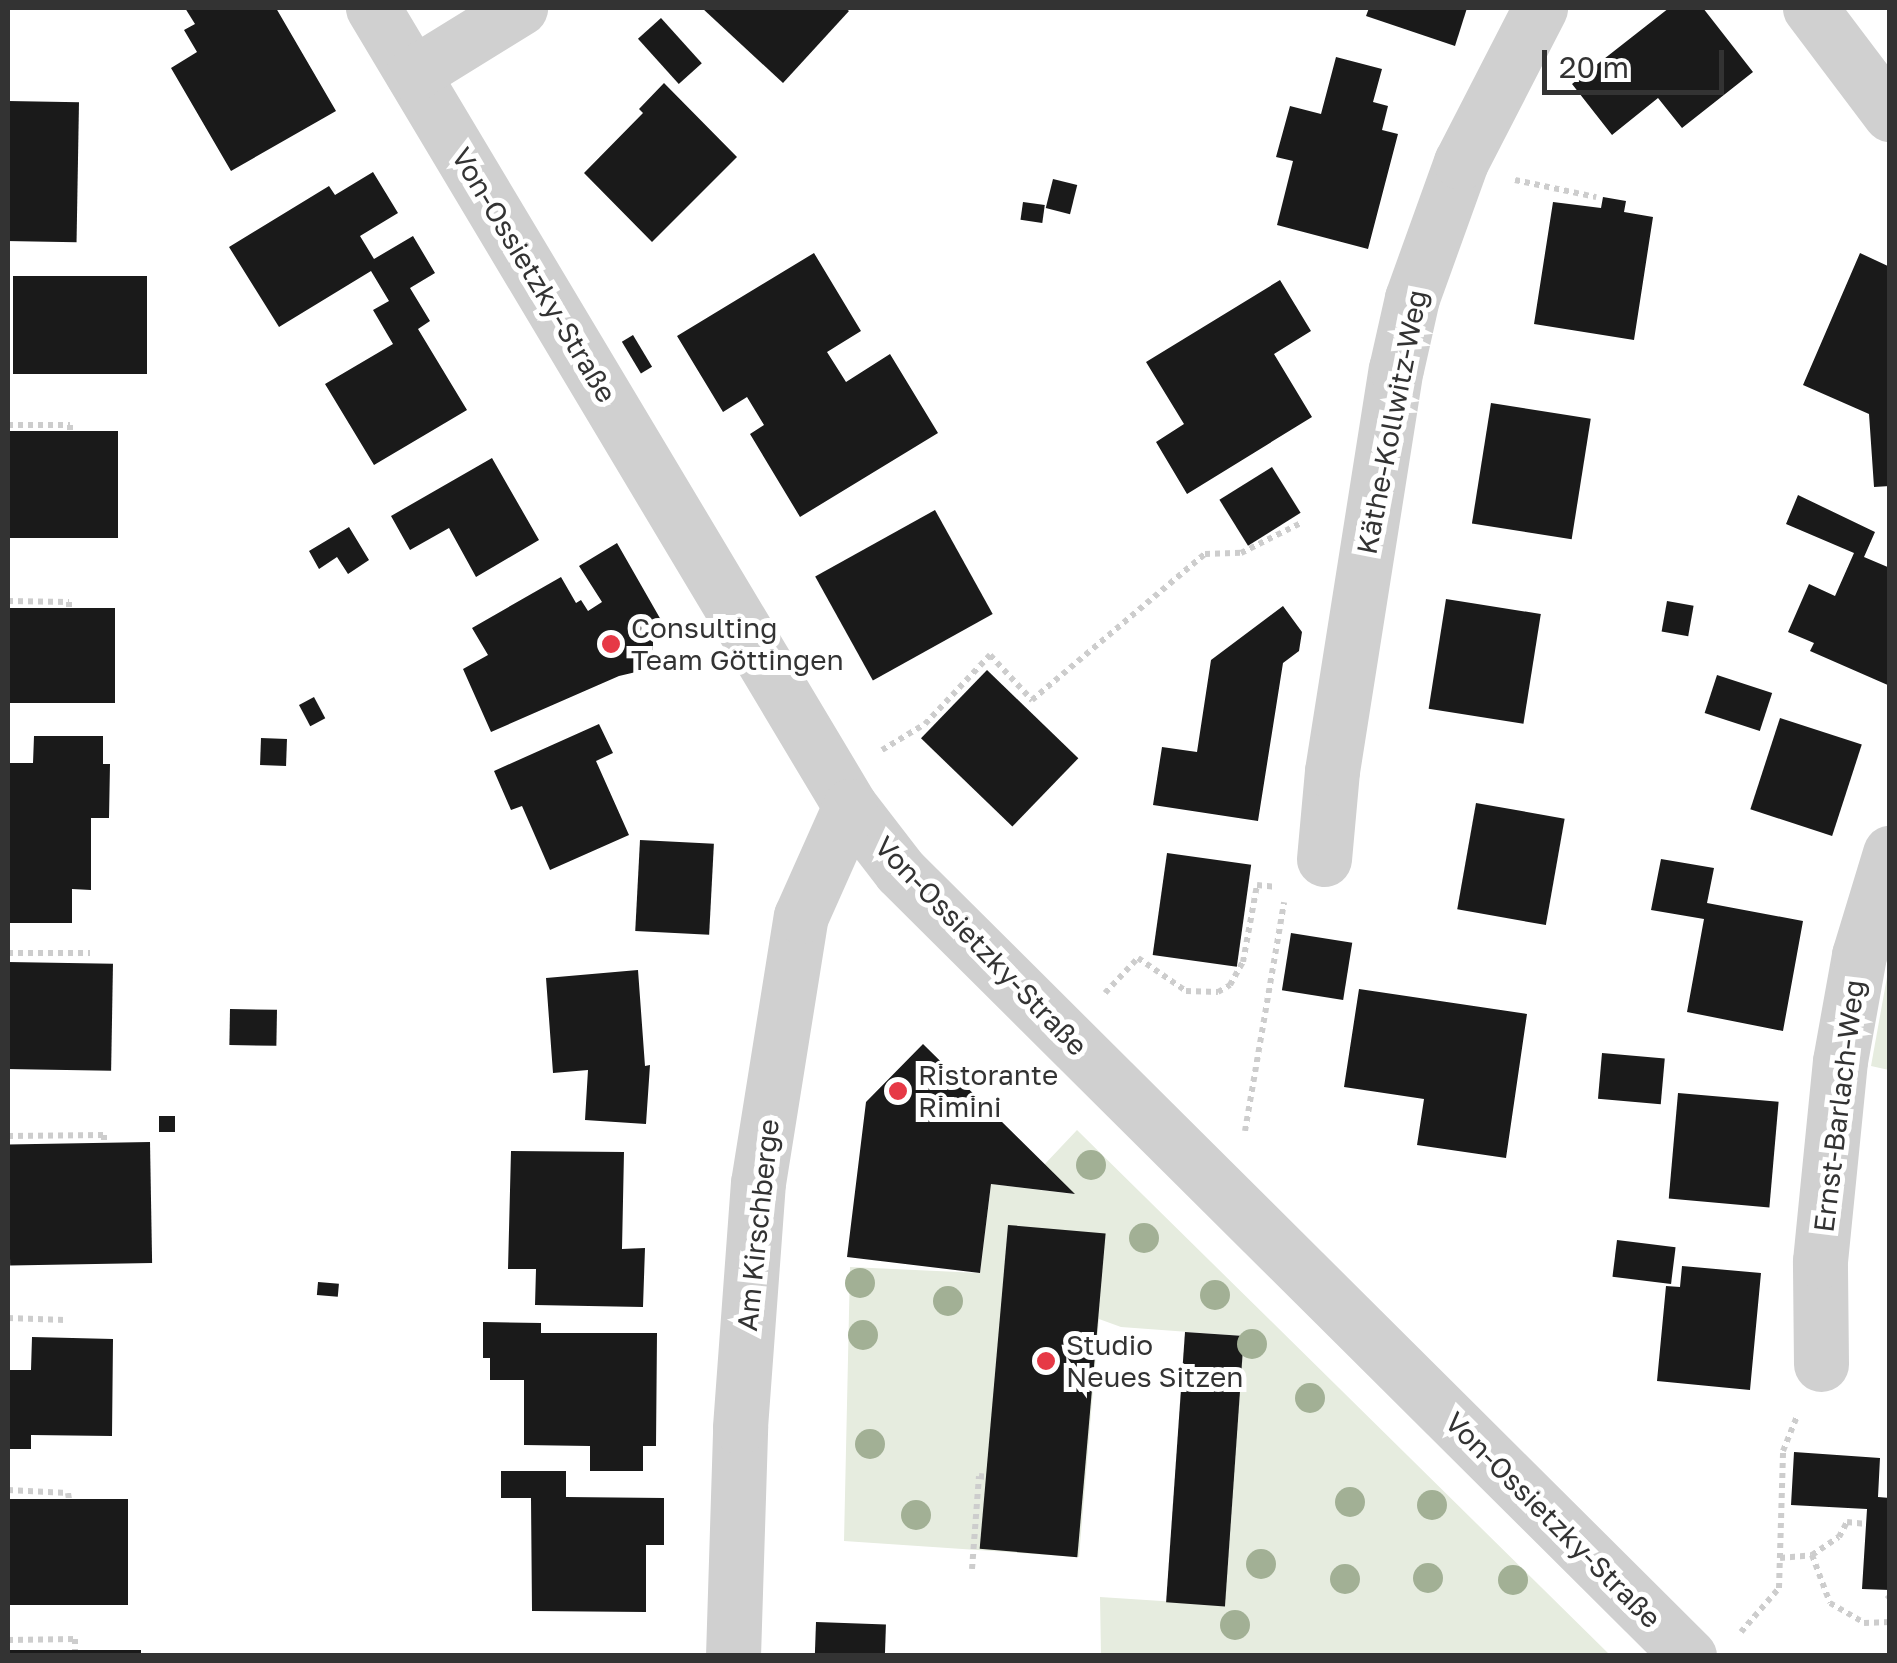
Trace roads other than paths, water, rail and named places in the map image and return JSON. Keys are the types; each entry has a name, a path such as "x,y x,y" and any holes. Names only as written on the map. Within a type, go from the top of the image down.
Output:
{"street":[{"name":"Von-Ossietzky-Straße","path":"373,8 850,806 913,884 1689,1656"},
{"path":"413,74 520,8"},
{"name":"Käthe-Kollwitz-Weg","path":"1324,859 1332,771 1396,369 1433,232 1462,162 1540,8"},
{"path":"1810,8 1890,114"},
{"name":"Am Kirschberge","path":"732,1656 740,1428 758,1183 801,916 850,806"},
{"name":"Ernst-Barlach-Weg","path":"1821,1364 1820,1261 1840,1061 1859,955 1890,854"}],"place":[{"name":"Consulting Team Göttingen","path":"611,644"},
{"name":"Ristorante Rimini","path":"898,1091"},
{"name":"Studio Neues Sitzen","path":"1046,1361"}]}
